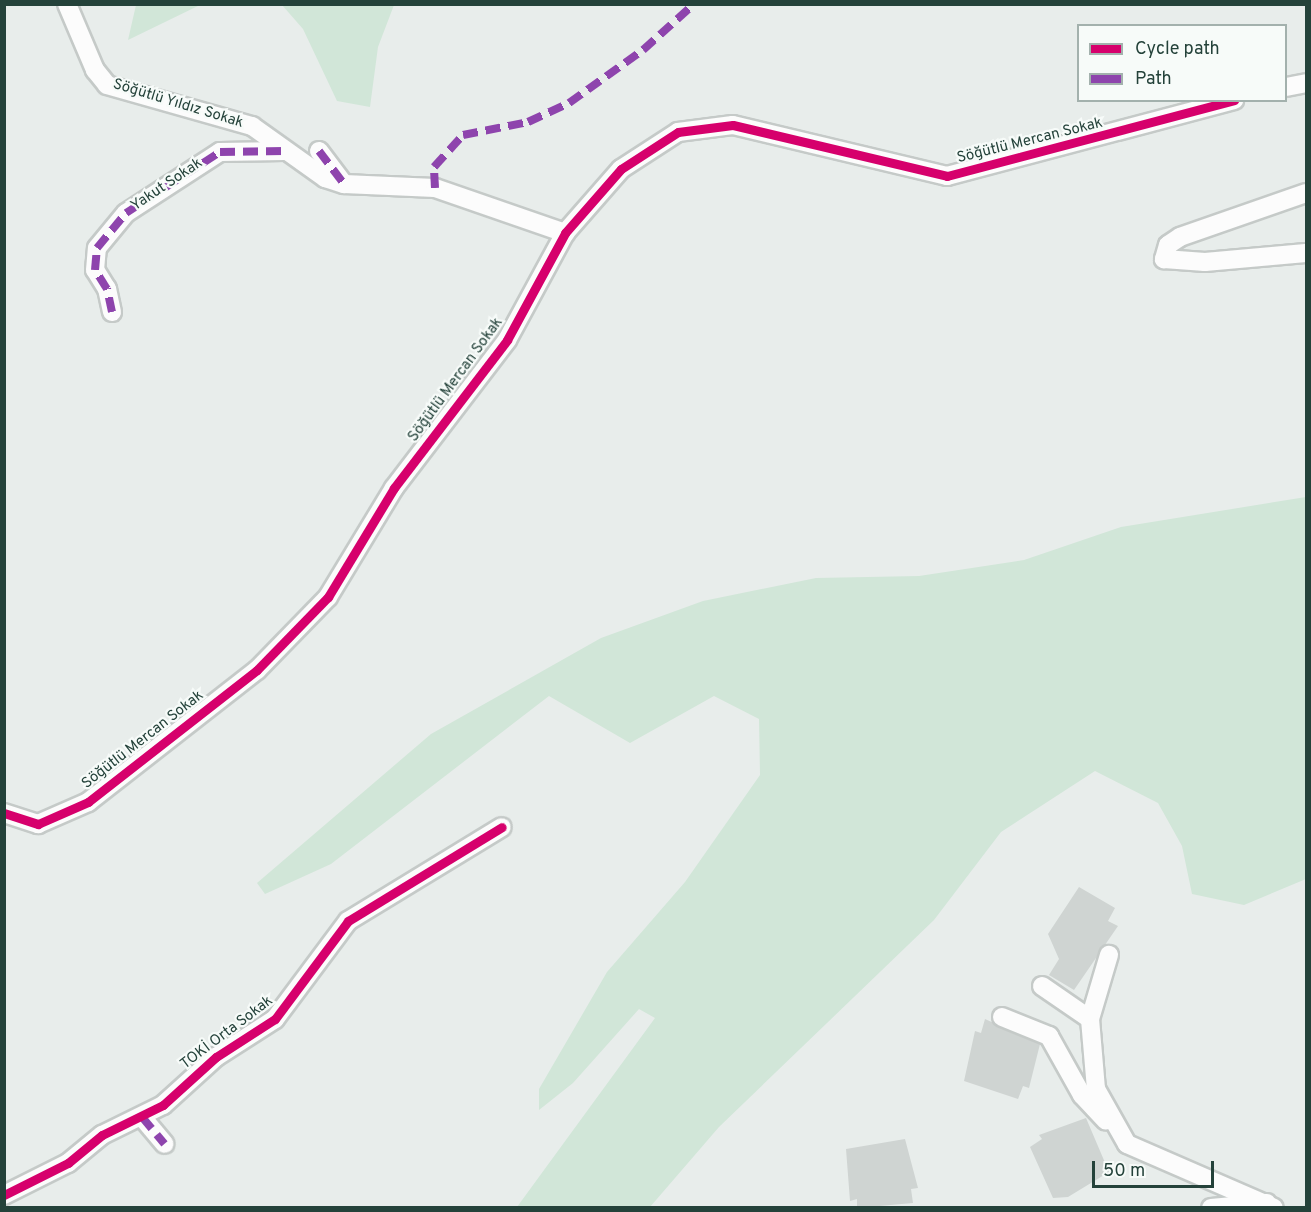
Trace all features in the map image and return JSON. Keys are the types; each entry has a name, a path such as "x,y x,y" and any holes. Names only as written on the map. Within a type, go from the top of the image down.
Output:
{"street":[{"name":"Söğütlü Yıldız Sokak","path":"67,4 94,70 108,85 252,126 284,151 344,184 435,188 565,233"},
{"path":"1287,87 1306,83"},
{"name":"Söğütlü Mercan Sokak","path":"4,813 38,824 88,802 257,670 328,597 394,488 507,340 565,233 621,169 678,132 733,125 947,176 1226,102"},
{"name":"Yakut Sokak","path":"112,312 107,289 95,270 97,248 126,213 220,152 284,151"},
{"path":"319,151 344,184"},
{"path":"1306,193 1180,237 1168,246 1164,258 1206,262 1306,253"},
{"name":"TOKİ Orta Sokak","path":"4,1195 142,1117 275,1019 348,921 502,827"},
{"path":"1109,955 1090,1019 1096,1089 1127,1144"},
{"path":"1042,986 1090,1019"},
{"path":"1002,1017 1049,1036 1082,1095 1127,1144 1271,1205"},
{"path":"142,1117 165,1144"},
{"path":"1211,1208 1271,1205"}],"green space":[{"path":"136,4 200,5 128,40"},
{"path":"282,5 394,5 378,47 370,107 337,101 303,29"},
{"path":"1306,497 1306,879 1244,905 1192,894 1182,846 1158,803 1095,771 1001,832 934,920 719,1127 650,1207 517,1207 655,1018 639,1009 573,1083 539,1110 539,1089 607,972 685,882 760,775 759,719 714,696 630,743 549,696 331,864 265,894 257,883 431,734 601,638 703,601 816,578 919,576 1024,560 1121,527"}],"building":[{"path":"1079,887 1115,908 1108,921 1118,926 1074,990 1049,975 1059,959 1048,934"},
{"path":"985,1019 1040,1044 1029,1088 1023,1086 1018,1099 964,1081 975,1031 981,1033"},
{"path":"1086,1118 1109,1172 1068,1197 1053,1198 1030,1147 1042,1139 1039,1135"},
{"path":"905,1139 918,1188 911,1189 913,1203 857,1208 857,1199 850,1201 846,1149"}],"marked path":[{"path":"435,188 434,167 463,135 528,122 569,103 643,50 694,4"},
{"path":"112,312 107,289 95,270 97,248 126,213 220,152 284,151"},
{"path":"319,151 344,184"},
{"path":"142,1117 165,1144"}],"cycle path":[{"path":"4,813 38,824 88,802 257,670 328,597 394,488 507,340 565,233 621,169 678,132 733,125 947,176 1226,102"},
{"path":"4,1195 68,1163 102,1135 163,1105 216,1057 275,1019 348,921 502,827"}]}
